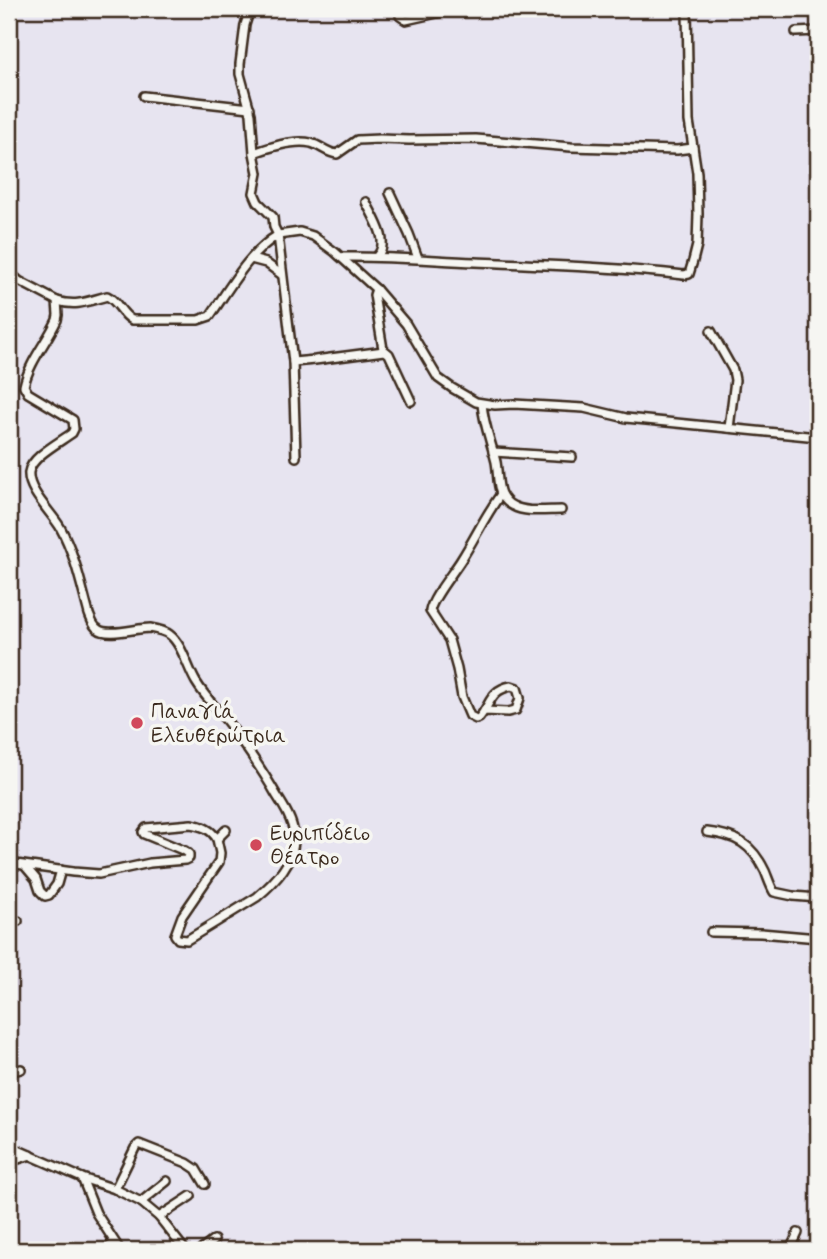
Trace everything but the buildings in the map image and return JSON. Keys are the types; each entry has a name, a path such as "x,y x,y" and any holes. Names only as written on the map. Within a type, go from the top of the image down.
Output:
{"street":[{"path":"250,9 245,25 240,74 250,108 258,173 255,195 258,202 273,217 278,235 293,362 296,457"},
{"path":"400,9 400,16 406,20 452,9"},
{"path":"340,257 377,256 631,269 684,275 690,271 698,231 697,173 689,121 687,9"},
{"path":"796,32 818,31"},
{"path":"144,96 250,108"},
{"path":"254,153 279,144 307,142 328,153 337,154 357,140 380,139 476,139 571,147 677,150 693,148"},
{"path":"390,193 418,258"},
{"path":"366,202 381,233 382,249 377,256"},
{"path":"9,272 19,281 57,301 76,304 107,296 132,320 198,320 210,316 265,242 278,235 294,232 313,236 376,289 406,324 438,378 482,404 584,408 626,418 818,437"},
{"path":"251,259 265,263 282,275"},
{"path":"376,289 374,295 384,351"},
{"path":"9,863 99,874 185,860 189,858 189,854 185,851 143,832 146,828 191,824 211,830 217,839 219,862 182,916 175,935 178,939 187,940 266,890 281,873 292,854 294,842 293,830 285,810 267,778 196,682 171,635 150,628 108,633 99,631 93,623 60,527 30,482 31,466 38,457 74,429 73,420 28,393 24,386 25,379 57,320 57,301"},
{"path":"711,331 736,380 729,428"},
{"path":"293,362 384,351 389,354 411,401"},
{"path":"482,404 501,494 514,507 561,510"},
{"path":"494,452 572,457"},
{"path":"484,711 516,710 520,698 517,688 511,685 500,689 493,695 479,718 470,716 449,640 430,611 434,599 501,494"},
{"path":"217,839 226,830"},
{"path":"707,832 735,839 750,847 756,853 774,891 818,898"},
{"path":"25,866 46,896 57,884 61,870"},
{"path":"9,920 18,921"},
{"path":"711,932 818,938"},
{"path":"9,1072 21,1069"},
{"path":"115,1189 139,1144 187,1163 196,1169 205,1184"},
{"path":"9,1146 141,1202 159,1217 185,1250"},
{"path":"9,1162 31,1155"},
{"path":"82,1178 96,1213 120,1250"},
{"path":"141,1202 167,1181"},
{"path":"159,1217 191,1196"},
{"path":"790,1250 798,1233"},
{"path":"201,1250 215,1240"},
{"path":"104,1250 114,1243"}],"place":[{"name":"Παναγιά Ελευθερώτρια","path":"137,723"},
{"name":"Ευριπίδειο Θέατρο","path":"256,845"}]}
